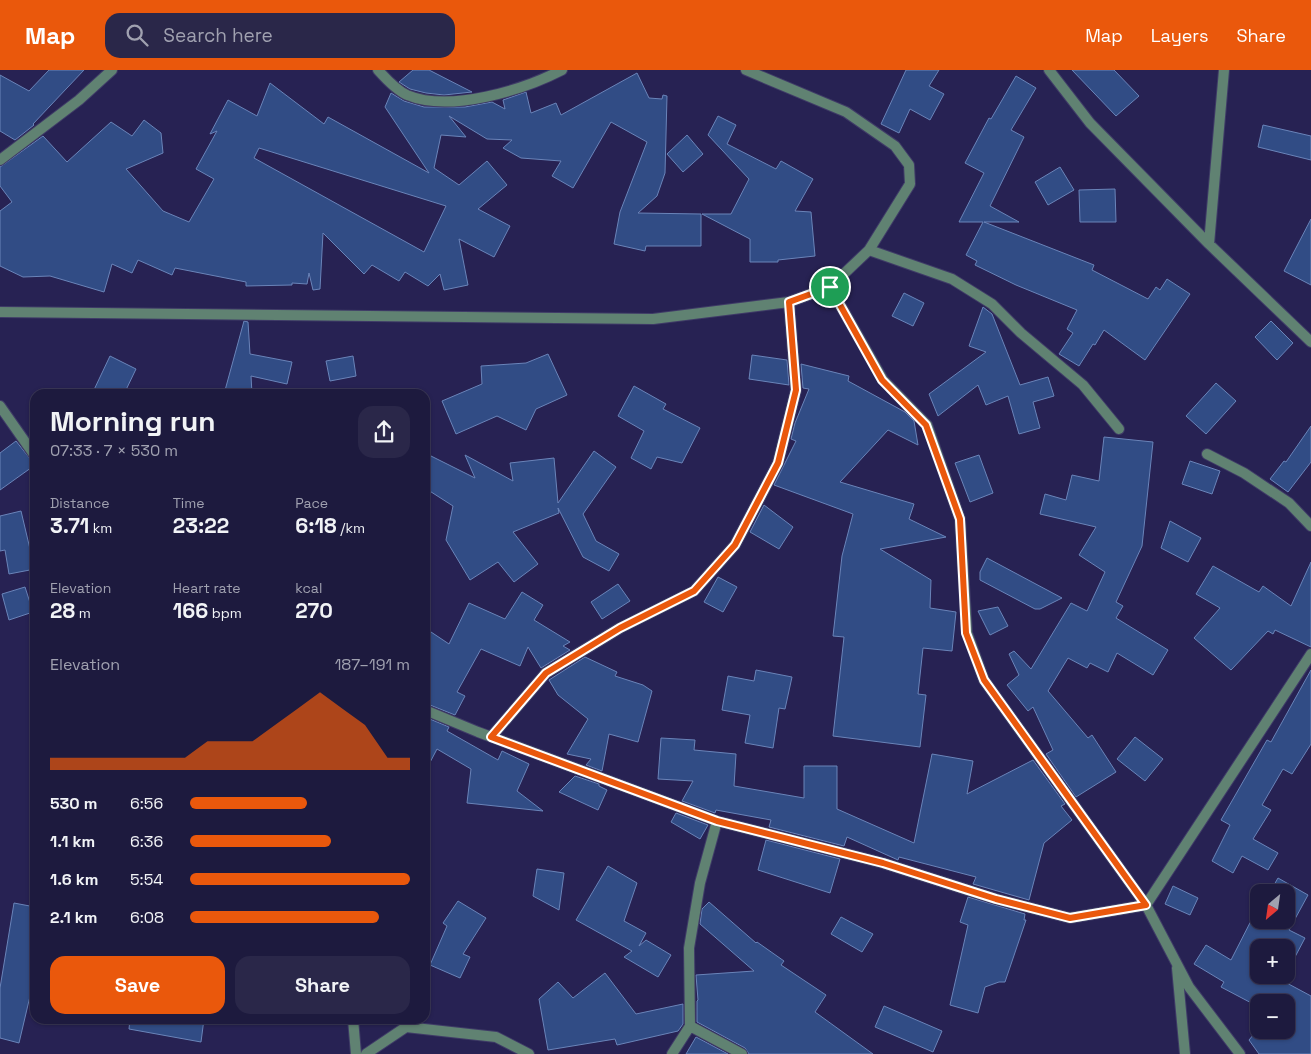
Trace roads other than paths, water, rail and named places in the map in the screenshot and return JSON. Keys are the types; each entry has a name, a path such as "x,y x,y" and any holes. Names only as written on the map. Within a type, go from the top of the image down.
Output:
{"street":[{"path":"0,160 79,100 112,70"},
{"path":"378,70 388,81 406,94 426,100 434,100 488,97 541,81 562,70"},
{"path":"0,312 653,319 789,302 830,287 869,250 910,184 909,165 895,146 846,112 746,70"},
{"path":"1049,70 1090,123 1209,244 1311,342"},
{"path":"1209,244 1224,70"},
{"path":"869,250 952,279 992,304 1022,333 1083,385 1119,429"},
{"path":"830,287 882,380 926,425 960,519 966,633 984,680 1146,905 1189,987 1240,1054"},
{"path":"491,737 546,673 620,628 694,591 735,545 778,463 796,390 789,302"},
{"path":"0,406 30,449"},
{"path":"1207,454 1244,473 1288,503 1311,526"},
{"path":"430,712 491,737 717,821 883,863 996,899 1070,918 1146,905 1311,654"},
{"path":"672,1054 690,1026 689,948 700,883 717,821"},
{"path":"1176,960 1186,1054"},
{"path":"353,1024 356,1054"},
{"path":"366,1054 406,1026 496,1037 529,1054"},
{"path":"690,1026 742,1054"}]}
